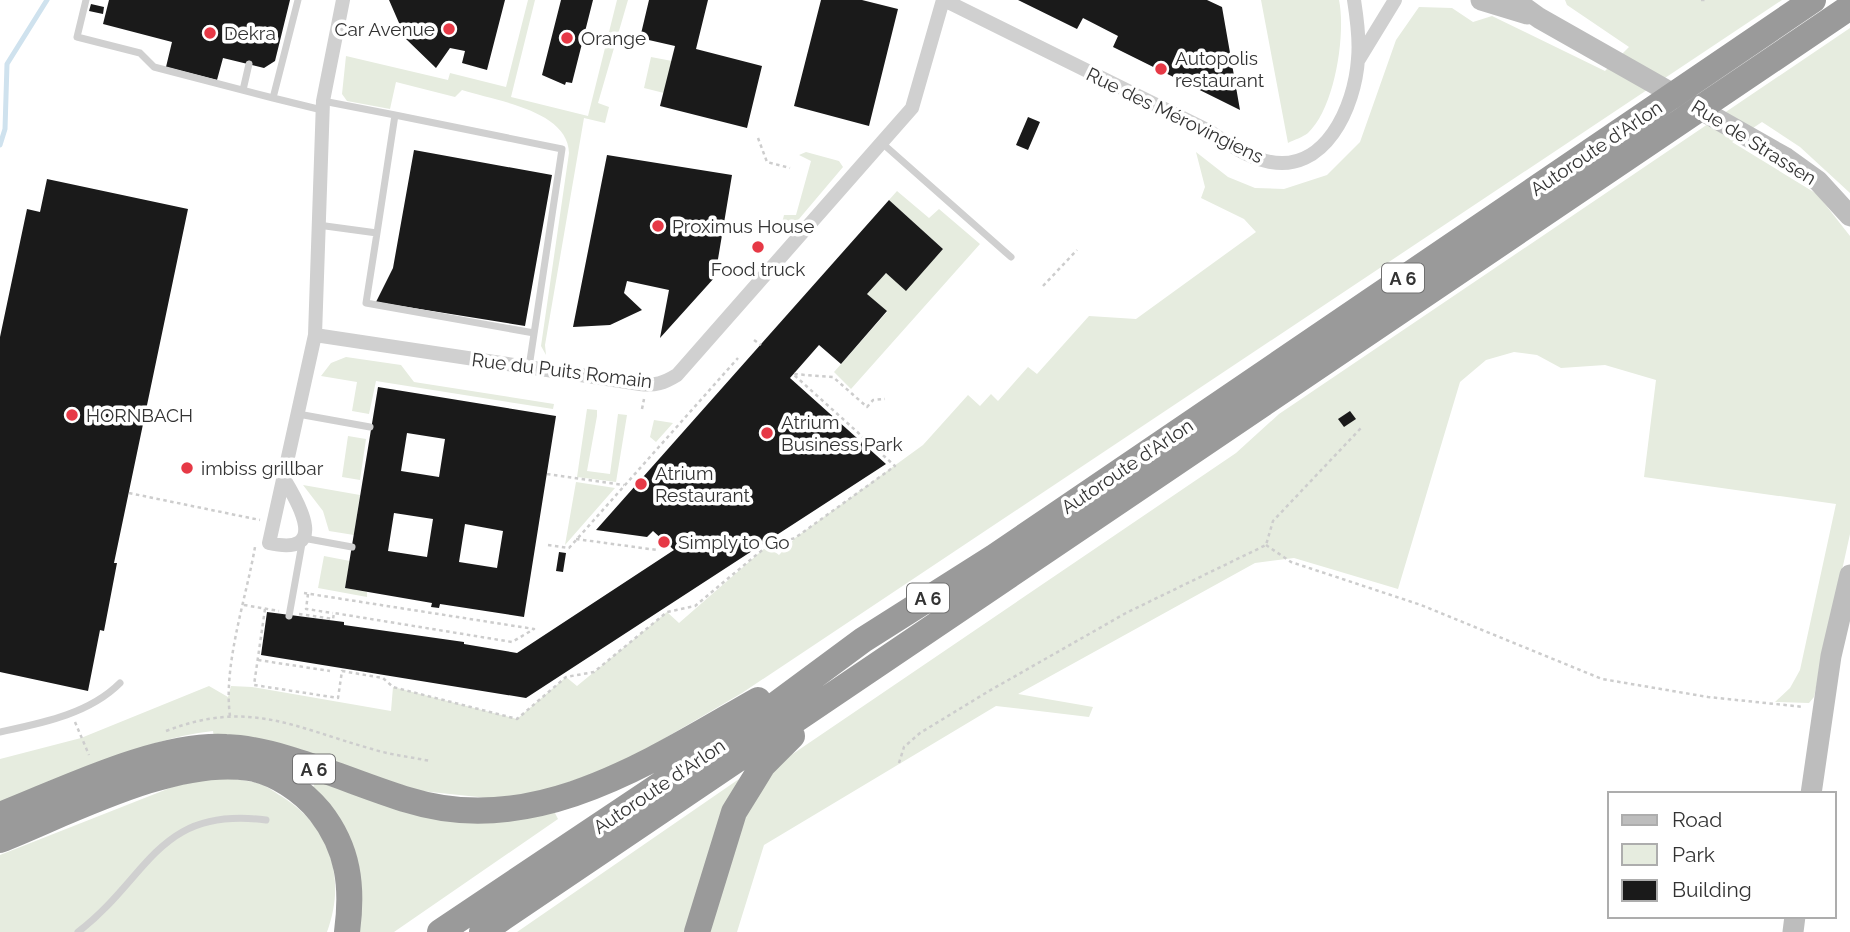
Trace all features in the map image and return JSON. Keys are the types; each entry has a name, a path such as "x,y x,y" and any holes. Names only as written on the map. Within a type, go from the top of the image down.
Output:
{"highway":[{"name":"Autoroute d'Arlon","path":"440,932 733,736 863,640 1005,549 1813,0"},
{"name":"Autoroute d'Arlon","path":"482,932 1850,6"},
{"name":"A 6","path":"0,815 177,751 228,747 282,759 412,802 458,810 512,808 572,795 631,772 863,640"},
{"name":"A 6","path":"697,932 723,841 738,803 763,765 817,705"},
{"name":"A 6","path":"0,824 135,774 177,751"},
{"name":"A 6","path":"0,840 163,776 201,769 249,768 275,776 310,799 331,826 344,857 352,895 347,932"},
{"name":"A 6","path":"0,849 58,824 83,807"}],"main road":[{"name":"Rue de Strassen","path":"1481,0 1539,18"},
{"name":"Rue de Strassen","path":"1514,0 1539,18 1786,158 1818,181 1850,216"},
{"path":"1811,792 1822,706 1844,616 1850,575"}],"street":[{"path":"284,479 303,510 307,525 303,538 294,545 269,543 315,335 323,106 342,0"},
{"name":"Rue des Mérovingiens","path":"944,0 1209,131 1232,147 1268,162 1287,162 1307,156 1324,145 1338,130 1346,111 1359,60 1395,0"},
{"name":"Rue du Puits Romain","path":"315,335 653,385 677,375 912,108 944,0"},
{"name":"Rue des Mérovingiens","path":"1354,0 1359,60"}],"lane":[{"path":"86,0 77,37 140,53 154,67 273,98 395,115 562,149 529,367"},
{"path":"273,98 298,0"},
{"path":"243,90 249,64"},
{"path":"395,115 366,303 534,333"},
{"path":"882,143 1011,257"},
{"path":"318,225 377,233"},
{"path":"298,414 370,427"},
{"path":"291,614 303,538 352,547"},
{"path":"0,732 71,713 104,700 120,683"},
{"path":"78,932 99,916 158,848 173,836 214,820 239,817 266,820"}],"path":[{"path":"1701,0 1707,0"},
{"path":"758,138 768,162 790,168"},
{"path":"1043,286 1077,250"},
{"path":"754,340 761,345"},
{"path":"548,545 569,548 737,358"},
{"path":"265,608 254,685 338,698 342,671 383,678 393,687 517,719 566,677 594,672 667,612 695,606 767,546 795,538 895,466 793,374 833,377 867,407 873,400 885,400"},
{"path":"642,409 644,399"},
{"path":"899,763 904,747 920,733 989,691 1126,613 1266,545 1273,522 1362,428"},
{"path":"547,474 624,485"},
{"path":"129,493 258,519"},
{"path":"576,539 657,550"},
{"path":"230,716 228,697 234,644 256,540"},
{"path":"1266,545 1291,562 1421,605 1602,679 1629,686 1793,708 1822,706"},
{"path":"293,591 534,629 512,642 306,609 309,594"},
{"path":"244,605 279,611"},
{"path":"291,614 333,619 334,613"},
{"path":"258,660 330,671"},
{"path":"71,713 91,760"}],"green space":[{"path":"528,0 535,0 511,97 588,116 617,0 628,0 598,103 609,107 605,123 584,118 545,345 546,355 541,346 569,153 566,138 544,117 511,103 462,90 455,97 396,82 390,109 347,101 342,94 346,56 448,80 450,73 506,87"},
{"path":"1261,0 1339,0 1341,32 1332,89 1317,122 1308,133 1288,143"},
{"path":"1565,0 1782,0 742,693 631,758 602,771 533,794 488,798 421,791 214,738 213,731 185,735 131,751 0,809 0,759 81,738 209,686 228,697 231,686 252,687 391,711 393,687 517,719 566,677 577,686 667,612 679,623 767,546 779,555 795,538 923,445 968,395 980,406 991,394 998,401 1028,367 1037,374 1089,316 1136,319 1256,232 1244,219 1201,198 1205,187 1196,152 1228,177 1255,188 1284,189 1327,175 1360,142 1396,40 1419,7 1452,8 1473,22 1492,16 1605,71 1629,47 1567,5"},
{"path":"1850,28 1850,193 1800,147 1762,122 1732,142 1817,194 1850,236 1850,534 1814,697 1809,703 1775,702 1790,688 1800,670 1836,504 1644,477 1656,380 1605,365 1561,368 1537,355 1514,352 1486,360 1460,382 1398,589 1294,558 1255,563 1018,694 1093,707 1089,717 996,706 764,845 737,932 709,932 742,825 775,766 1236,453 1279,414"},
{"path":"651,57 672,61 664,93 644,88"},
{"path":"806,152 839,161 843,167 788,232 782,223 784,215 796,215 811,161 799,155"},
{"path":"897,191 929,218 939,209 980,244 851,389 834,372 887,312 867,294 886,273 906,290 943,249 889,200"},
{"path":"346,357 401,365 414,382 554,404 553,409 376,381 369,414 352,411 357,382 321,376 331,363"},
{"path":"587,409 597,410 597,416 587,471 610,474 618,414 627,415 616,482 577,477"},
{"path":"654,420 673,423 656,442 650,437"},
{"path":"348,436 366,439 360,480 342,477"},
{"path":"576,482 615,488 565,545"},
{"path":"303,485 360,495 354,535 329,531 323,511"},
{"path":"324,556 350,561 345,588 367,592 367,597 318,588"},
{"path":"220,777 264,785 298,808 312,822 330,855 334,873 333,912 327,932 0,932 0,855 175,786"},
{"path":"739,779 715,837 684,932 517,932"},
{"path":"316,780 553,809 558,819 394,932 357,932 312,790"}],"building":[{"name":"Dekra","path":"109,0 290,0 275,61 264,68 223,58 217,80 166,67 172,42 103,24"},
{"name":"Car Avenue","path":"389,0 505,0 487,70 462,63 465,51 450,48 436,68 406,39"},
{"name":"Orange","path":"561,0 593,0 572,83 566,82 565,85 542,75"},
{"path":"649,0 708,0 696,49 762,66 747,128 660,106 675,46 640,38"},
{"path":"821,0 862,0 898,9 869,126 794,106"},
{"path":"1018,0 1207,0 1222,7 1240,110 1113,47 1118,36 1083,18 1077,29"},
{"path":"91,4 104,7 103,14 89,11"},
{"path":"1028,117 1040,122 1028,150 1016,145"},
{"path":"414,150 552,175 525,326 376,302 393,268"},
{"name":"Proximus House","path":"607,155 732,175 715,277 660,338 669,290 627,281 624,293 642,310 610,325 573,327"},
{"name":"HORNBACH","path":"47,179 188,209 114,563 117,563 104,631 100,630 88,691 0,672 0,337 27,209 40,212"},
{"name":"Atrium Business Park","path":"889,200 943,249 906,291 886,273 867,294 887,311 841,364 819,345 790,378 886,464 526,698 261,655 267,612 344,622 344,625 464,642 517,653 674,550 653,531 647,537 596,530"},
{"path":"378,387 556,416 524,617 440,604 439,608 431,607 432,603 345,588","holes":["407,433 445,439 439,477 401,471","394,513 433,519 427,557 388,551","465,524 503,531 497,568 459,562"]},
{"path":"1350,411 1356,419 1344,427 1338,419"},
{"path":"559,552 566,553 563,572 556,571"}],"waterway":[{"path":"0,145 5,129 7,64 47,0"}],"place":[{"name":"Car Avenue","path":"449,29"},
{"name":"Dekra","path":"210,33"},
{"name":"Orange","path":"567,38"},
{"name":"Autopolis restaurant","path":"1161,69"},
{"name":"Proximus House","path":"658,226"},
{"name":"Food truck","path":"758,247"},
{"name":"HORNBACH","path":"72,415"},
{"name":"Atrium Business Park","path":"767,433"},
{"name":"imbiss grillbar","path":"187,468"},
{"name":"Atrium Restaurant","path":"641,484"},
{"name":"Simply to Go","path":"664,542"}]}
